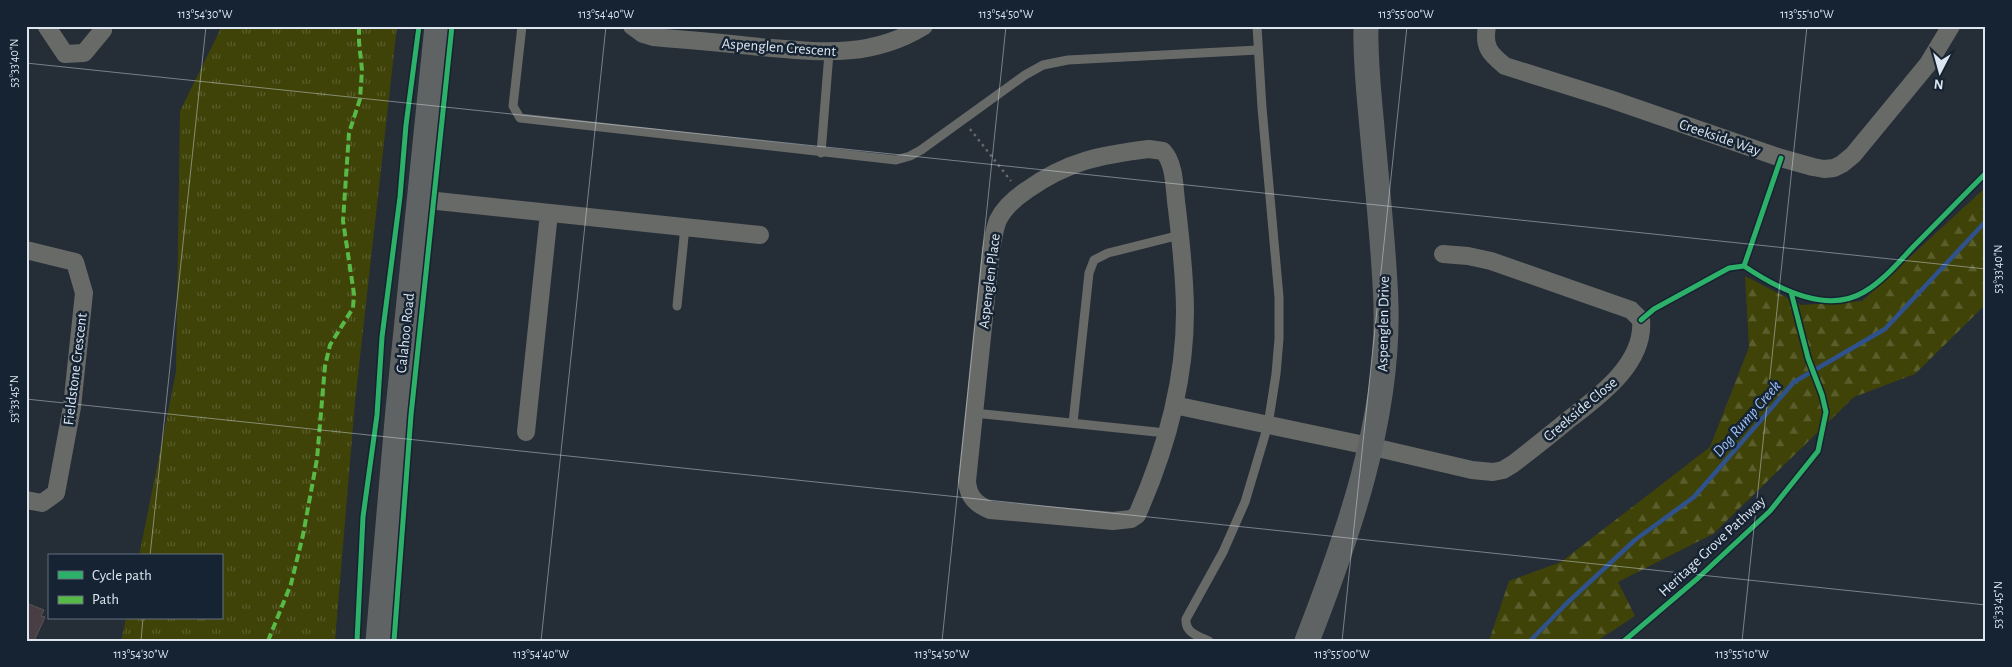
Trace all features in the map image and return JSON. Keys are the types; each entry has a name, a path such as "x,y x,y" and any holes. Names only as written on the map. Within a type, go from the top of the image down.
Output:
{"street":[{"path":"47,26 65,54 84,53 103,30 101,26"},
{"name":"Calahoo Road","path":"378,641 418,199 437,26"},
{"name":"Aspenglen Crescent","path":"632,26 643,34 653,37 829,53 865,50 898,40 924,26"},
{"name":"Aspenglen Drive","path":"1307,641 1355,507 1369,446 1384,361 1386,306 1368,91 1366,26"},
{"name":"Creekside Way","path":"1487,26 1485,38 1491,55 1505,66 1610,99 1781,158 1824,169 1842,164 1853,155 1928,64 1950,26"},
{"name":"Aspenglen Place","path":"1157,149 1163,151 1171,164 1180,235 1185,313 1182,352 1174,405 1144,500 1137,515 1132,519 1113,522 990,510 975,502 968,488 991,250 998,221 1004,210 1048,176 1078,162 1112,154 1157,149"},
{"path":"418,199 760,235"},
{"path":"526,432 549,213"},
{"name":"Fieldstone Crescent","path":"26,250 75,262 84,293 72,407 56,493 42,503 26,500"},
{"name":"Creekside Close","path":"1369,446 1477,471 1503,470 1599,396 1618,377 1634,354 1642,331 1641,320 1630,310 1491,261 1468,256 1443,254"},
{"path":"1174,405 1369,446"}],"lane":[{"path":"522,26 514,106 520,118 896,160 904,159 921,150 1025,75 1043,65 1054,62 1258,50"},
{"path":"1209,641 1188,630 1186,619 1235,526 1248,494 1268,425 1277,366 1279,297 1257,26"},
{"path":"821,153 829,53"},
{"path":"677,306 685,227"},
{"path":"1073,423 1089,274 1094,260 1108,252 1180,235"},
{"path":"974,413 1166,433"}],"path":[{"path":"963,120 1014,184"}],"green space":[{"path":"222,26 397,26 355,402 335,641 121,641 126,620 222,620 222,554 139,554 176,372 180,111"},
{"path":"1986,187 1986,304 1915,374 1854,397 1713,534 1618,582 1635,616 1597,641 1489,641 1509,581 1561,562 1710,447 1749,347 1745,276 1801,305 1862,301"}],"building":[{"path":"26,603 44,610 41,616 45,617 34,641 26,641"}],"waterway":[{"name":"Dog Rump Creek","path":"1530,641 1566,604 1635,540 1694,497 1794,382 1885,329 1986,221"}],"marked path":[{"path":"268,641 291,584 303,535 317,459 325,366 330,345 353,308 354,294 343,221 349,133 360,99 362,70 359,26"}],"cycle path":[{"path":"357,641 363,517 377,415 382,337 419,26"},
{"path":"394,641 411,415 452,26"},
{"path":"1744,266 1781,158"},
{"path":"1744,266 1770,282 1801,296 1834,301 1849,298 1871,288 1884,277 1986,173"},
{"path":"1641,320 1654,309 1729,268 1744,266"},
{"name":"Heritage Grove Pathway","path":"1624,641 1698,578 1770,511 1818,451 1826,412 1822,395 1808,358 1791,292"}]}
